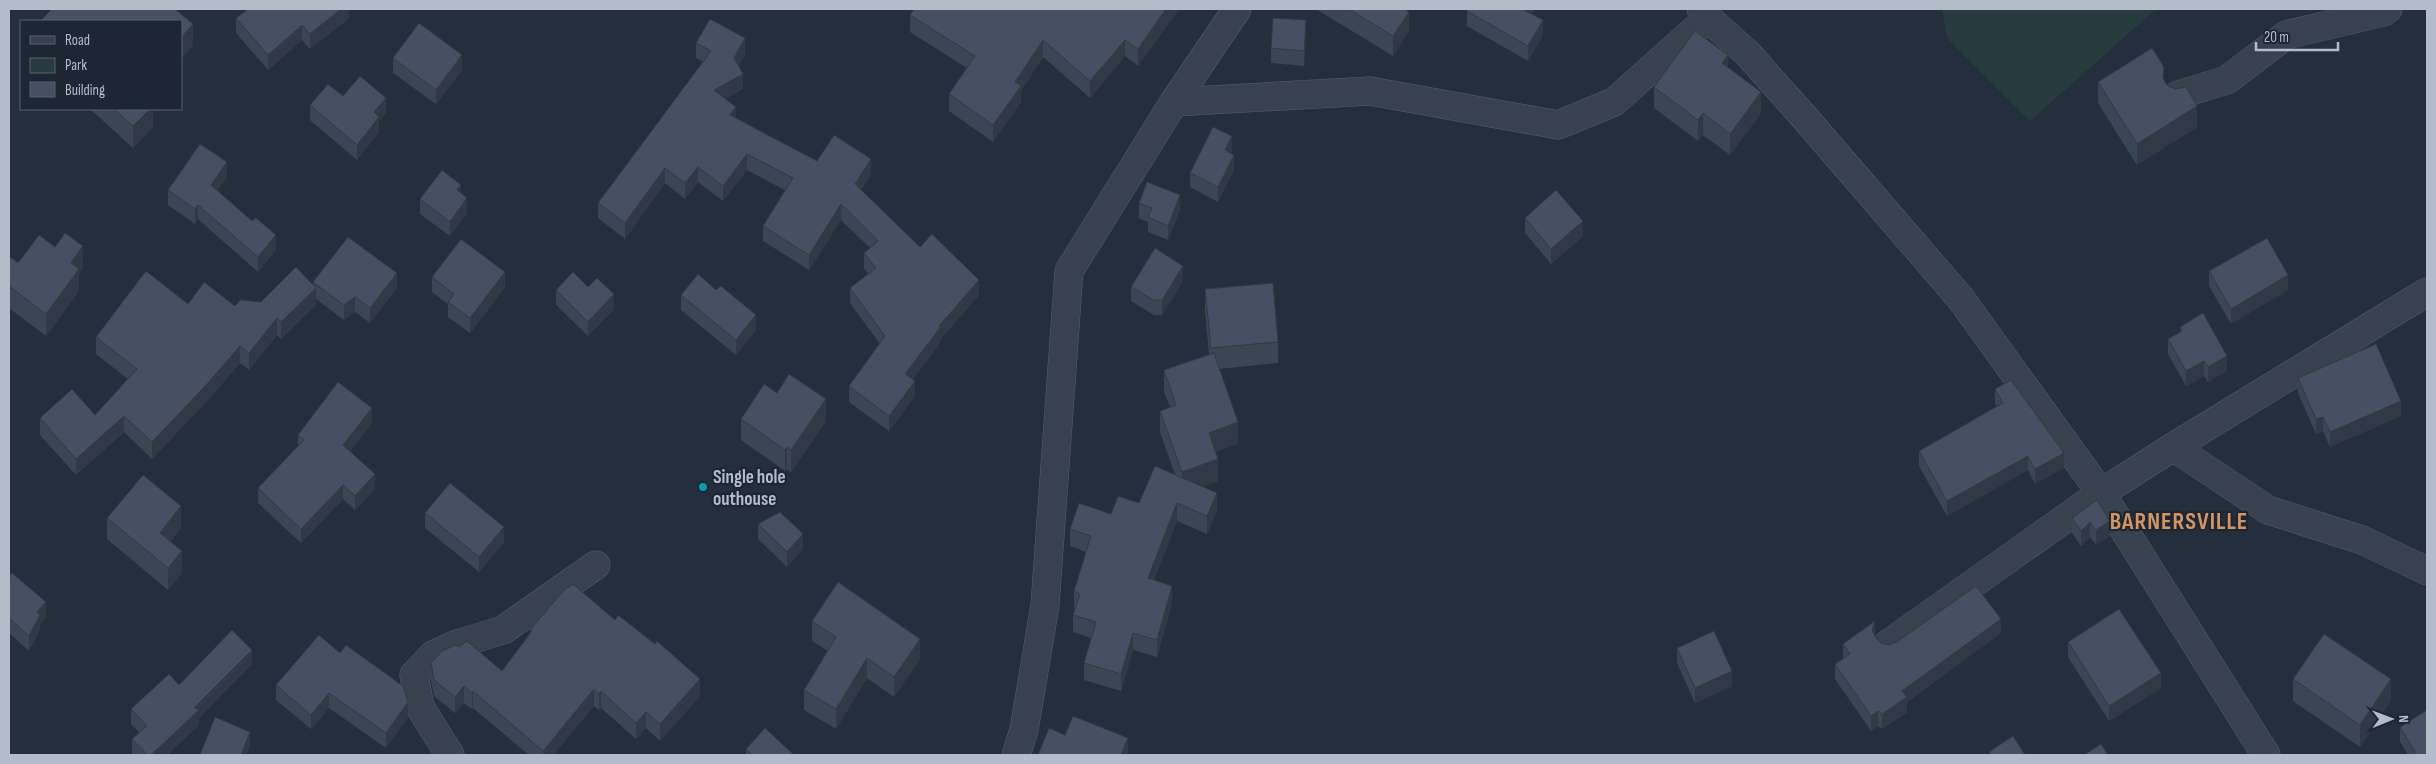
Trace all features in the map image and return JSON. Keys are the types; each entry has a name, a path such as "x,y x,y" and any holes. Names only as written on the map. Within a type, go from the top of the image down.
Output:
{"street":[{"path":"1016,755 1024,730 1045,605 1069,271 1174,102 1237,9"},
{"path":"2178,95 2227,80 2286,35 2384,12 2388,9"},
{"path":"1174,102 1370,91 1558,125 1614,102 1704,13 1748,54 1961,299 2101,493 2266,755"},
{"path":"1888,644 2101,493 2427,292"},
{"path":"2173,447 2268,510 2362,540 2427,571"},
{"path":"450,755 420,707 414,675 433,655 457,644 503,630 596,565"}],"green space":[{"path":"1942,9 2156,9 2030,121 1947,38"}],"building":[{"path":"52,9 175,9 193,24 182,37 182,20 41,20"},
{"path":"248,9 341,9 310,34 302,25 268,55 236,18"},
{"path":"914,9 1166,9 1138,49 1125,40 1090,81 1043,40 1015,82 1021,86 993,125 949,94 975,56 910,15"},
{"path":"1349,9 1404,9 1409,12 1393,36"},
{"path":"1468,9 1525,9 1543,20 1528,46 1467,11"},
{"path":"1273,18 1306,20 1304,51 1271,48"},
{"path":"710,19 745,38 734,58 743,74 714,90 736,107 730,115 817,161 834,135 871,159 855,184 920,247 932,234 979,280 939,326 940,328 905,374 915,381 889,416 849,386 885,336 850,288 876,268 864,253 878,241 841,204 809,255 763,226 793,178 747,154 723,186 698,167 685,183 665,168 625,223 598,203 711,51 696,43"},
{"path":"419,23 462,55 436,90 393,58"},
{"path":"1695,31 1728,55 1722,63 1761,92 1730,134 1703,113 1698,120 1654,87"},
{"path":"2152,48 2164,67 2163,78 2167,85 2175,89 2186,87 2197,106 2137,144 2098,82"},
{"path":"360,76 386,98 374,112 379,117 357,145 310,105 328,84 343,96"},
{"path":"115,110 149,110 133,126"},
{"path":"1213,127 1232,136 1225,150 1234,155 1218,187 1190,173"},
{"path":"200,144 227,162 211,185 252,221 256,218 276,235 258,257 198,205 195,209 168,190"},
{"path":"442,170 461,185 457,190 467,198 450,222 420,199"},
{"path":"1147,182 1180,195 1168,226 1148,217 1152,208 1139,203"},
{"path":"1556,190 1583,221 1551,249 1525,218"},
{"path":"65,233 83,246 71,263 79,269 46,314 9,286 9,260 11,257 18,263 39,235 55,247"},
{"path":"348,237 397,273 370,308 355,297 344,305 313,282"},
{"path":"2267,238 2288,275 2231,309 2209,271"},
{"path":"461,239 505,272 470,318 448,302 454,294 432,277"},
{"path":"1155,248 1183,266 1162,300 1154,300 1131,287"},
{"path":"296,267 316,288 281,322 277,318 249,353 240,346 152,442 124,416 76,459 40,418 72,389 95,415 137,369 96,337 146,271 188,304 204,282 235,306 240,300 261,302"},
{"path":"573,272 588,287 597,278 614,294 588,322 556,290"},
{"path":"698,274 716,290 721,286 756,315 736,340 681,295"},
{"path":"1273,283 1278,342 1211,348 1205,289"},
{"path":"2203,313 2227,356 2208,367 2204,361 2186,371 2168,339 2182,331 2180,327"},
{"path":"2376,344 2401,401 2330,432 2323,417 2316,419 2298,378"},
{"path":"1214,353 1238,422 1209,433 1218,459 1182,472 1160,411 1176,405 1164,370"},
{"path":"789,374 826,399 791,450 787,447 785,450 741,419 764,384 777,393"},
{"path":"2011,380 2064,453 2035,469 2028,456 1947,501 1919,451 2003,403 1995,389"},
{"path":"338,382 372,408 343,445 375,474 355,496 343,485 301,529 258,488 304,440 298,435"},
{"path":"1155,466 1217,493 1207,516 1177,503 1148,578 1172,586 1157,640 1133,633 1121,674 1084,663 1096,622 1073,615 1080,594 1074,591 1091,536 1070,529 1079,503 1111,514 1118,496 1139,503"},
{"path":"143,475 181,506 160,533 182,551 168,568 107,518"},
{"path":"450,483 504,527 479,557 425,513"},
{"path":"2097,500 2110,521 2096,530 2090,522 2081,531 2072,518"},
{"path":"780,512 803,534 787,552 758,524"},
{"path":"12,573 46,602 37,612 40,615 29,636 9,618 9,577"},
{"path":"838,582 920,639 894,677 867,658 836,709 804,690 836,637 812,621"},
{"path":"573,584 615,620 618,615 655,644 657,641 700,679 660,724 646,712 636,723 601,691 599,694 594,689 543,751 473,691 472,693 464,686 455,697 434,680 431,663 442,651 456,645 459,647 467,641 502,671 532,631 530,630 564,590"},
{"path":"1976,586 2001,619 1902,691 1907,697 1882,714 1878,711 1871,716 1835,664 1850,654 1843,644 1875,621 1872,630 1881,643 1889,645 1897,642"},
{"path":"2119,609 2161,673 2109,706 2068,642"},
{"path":"232,630 252,650 194,708 199,710 151,755 148,755 132,739 147,726 131,709 169,674 179,685"},
{"path":"1714,631 1732,671 1695,688 1677,648"},
{"path":"2324,634 2391,679 2360,725 2293,679"},
{"path":"319,635 340,653 346,645 403,686 408,702 386,733 329,693 311,715 276,685"},
{"path":"2427,710 2427,755 2417,755 2400,727"},
{"path":"1073,716 1128,738 1121,755 1038,755 1049,728 1065,735"},
{"path":"215,717 250,732 241,755 200,755"},
{"path":"765,728 794,755 752,755 746,749"},
{"path":"2013,736 2025,755 1991,755 1989,752"},
{"path":"2101,744 2108,755 2084,755"}],"place":[{"name":"Single hole outhouse","path":"703,487"}],"district":[{"name":"BARNERSVILLE","path":"2179,521"}]}
